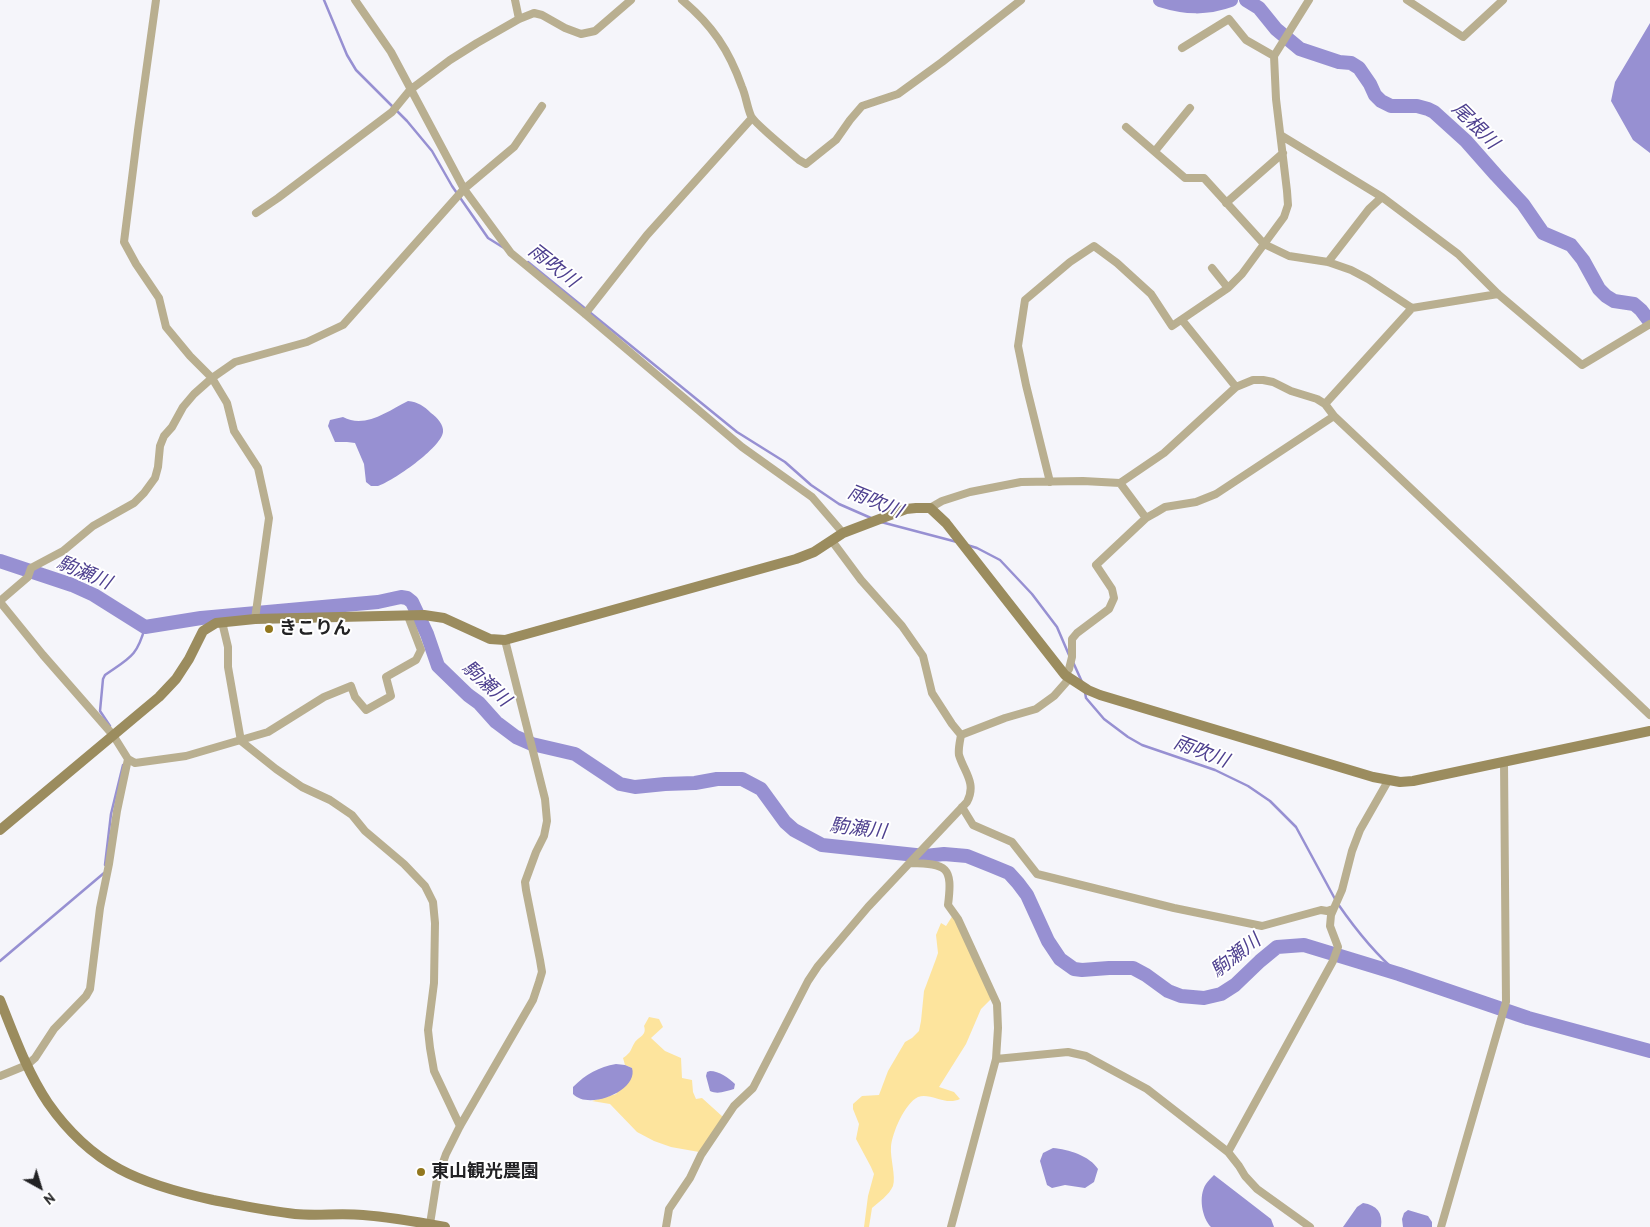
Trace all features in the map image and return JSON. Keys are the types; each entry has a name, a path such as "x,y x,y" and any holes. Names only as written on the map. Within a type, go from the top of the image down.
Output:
{"street":[{"path":"156,0 124,242 159,298 166,328 212,378 227,403 234,431 258,468 269,518 255,619"},
{"path":"354,0 391,52 464,189 510,253 742,447 812,497 843,533"},
{"path":"515,0 519,19"},
{"path":"256,213 392,112 410,90 450,60 519,19 534,14 542,15 565,28 581,34 595,31 631,0"},
{"path":"682,0 700,15 718,37 732,60 752,118 806,164 836,140 862,106 898,94 1021,0"},
{"path":"1050,482 1018,346 1024,300 1070,262 1094,246 1117,263 1151,294 1172,326 1228,288 1242,274 1284,217 1288,205 1282,136 1276,99 1274,56 1309,0"},
{"path":"1408,0 1463,37 1502,0"},
{"path":"1182,48 1229,19 1246,40 1274,56"},
{"path":"410,615 421,650 416,660 386,676 391,696 366,710 355,697 351,686 324,697 268,732 186,756 135,763 128,759 113,735 43,655 0,601 29,572 63,551 93,526 134,504 155,478 160,446 164,436 172,427 188,400 212,378 235,362 307,342 343,325 464,189 514,147 542,106"},
{"path":"1155,151 1190,108"},
{"path":"585,314 647,235 752,118"},
{"path":"1126,127 1186,178 1204,178 1264,244 1289,256 1328,262 1351,270 1412,308"},
{"path":"1282,136 1382,197 1458,254 1498,294 1582,365 1650,324"},
{"path":"1226,203 1283,153"},
{"path":"1328,262 1369,209 1382,197"},
{"path":"1212,268 1228,288"},
{"path":"1325,404 1412,308 1498,294"},
{"path":"1182,320 1236,387"},
{"path":"0,830 159,697 176,679 189,659 203,631 210,625 255,619 424,615 444,618 490,639 505,640 796,559 814,552 843,533 879,518 906,509 930,508 942,501 970,492 1021,482 1083,481 1120,483 1164,453 1236,387 1253,380 1273,382 1291,391 1318,399 1325,404 1334,416 1650,715"},
{"path":"961,735 1005,718 1036,709 1054,696 1069,676 1072,640 1077,633 1108,609 1114,598 1112,589 1096,565 1146,518 1165,507 1196,502 1216,494 1334,416"},
{"path":"1120,483 1146,518"},
{"path":"930,508 946,523 1069,676 1088,690 1388,781 1400,782 1414,781 1650,731"},
{"path":"666,1227 669,1209 690,1178 701,1155 734,1106 753,1088 808,981 818,966 868,906 962,807 971,794 970,782 959,753 961,735 932,693 924,656 902,626 861,580 832,541"},
{"path":"222,622 228,647 228,667 241,740 276,770 296,783 330,800 352,815 365,832 404,864 425,886 433,902 435,923 434,983 428,1030 430,1048 434,1071 460,1126"},
{"path":"430,1224 436,1179 446,1154 460,1126 533,1000 542,972 526,890 526,876 544,836 547,821 545,799 505,640"},
{"path":"0,1076 27,1065 38,1054 54,1029 86,996 90,989 100,908 109,864 116,811 128,759"},
{"path":"1441,1227 1506,1002 1504,761"},
{"path":"1228,1152 1337,952 1338,947 1330,926 1330,915 1342,890 1352,851 1360,830 1388,781"},
{"path":"962,807 974,825 1012,842 1037,874 1174,908 1262,926 1321,910 1327,912 1336,905"},
{"path":"912,861 939,865 945,868 948,873 951,885 948,905 958,919 997,1004 996,1060 951,1227"},
{"path":"0,1000 27,1065 48,1102 78,1140 119,1170 145,1182 240,1206 295,1214 362,1215 445,1227"},
{"path":"996,1060 1068,1052 1086,1056 1146,1090 1228,1152 1257,1189 1310,1227"}],"shaded area":[{"path":"1650,23 1650,153 1633,140 1611,101 1615,82"},
{"path":"408,401 415,402 426,408 438,419 443,429 440,439 426,455 405,471 385,483 371,486 366,482 364,464 355,443 335,442 328,426 330,420 343,417 351,420 368,420"},
{"path":"953,915 992,998 981,1009 966,1044 939,1087 954,1092 960,1099 949,1101 923,1096 913,1100 908,1105 900,1119 892,1141 893,1186 872,1208 869,1227 864,1227 868,1196 874,1174 856,1139 859,1124 853,1104 862,1096 879,1095 888,1071 905,1042 919,1031 924,991 938,953 936,935 941,923 946,926"},
{"path":"649,1017 659,1019 663,1027 651,1038 665,1051 681,1058 682,1078 692,1080 696,1099 702,1098 723,1117 699,1152 671,1147 654,1141 637,1132 610,1104 592,1101 616,1094 632,1068 625,1065 623,1058 644,1033 644,1026"},
{"path":"616,1064 632,1068 632,1076 628,1084 621,1090 611,1096 590,1100 580,1099 573,1094 573,1087 583,1078 598,1069"},
{"path":"710,1071 730,1079 735,1084 734,1089 719,1093 710,1091 706,1076 707,1072"},
{"path":"1053,1148 1072,1152 1090,1160 1098,1169 1094,1182 1085,1188 1065,1185 1052,1188 1047,1185 1040,1161 1043,1153"},
{"path":"1214,1175 1271,1219 1274,1227 1211,1227 1203,1213 1202,1195 1207,1183"},
{"path":"1363,1203 1378,1210 1381,1218 1381,1227 1343,1227 1357,1207"},
{"path":"1408,1210 1428,1216 1432,1222 1432,1227 1403,1227 1402,1219 1404,1213"}],"waterway":[{"name":"雨吹川","path":"324,0 347,55 356,70 407,121 432,151 452,186 488,238 504,248"},
{"name":"尾根川","path":"1160,0 1179,5 1196,6 1213,5 1231,0"},
{"name":"尾根川","path":"1246,0 1259,8 1276,29 1300,49 1339,62 1351,63 1359,68 1375,95 1381,101 1391,106 1417,106 1434,112 1466,141 1523,204 1543,233 1571,245 1583,260 1599,289 1606,296 1614,301 1634,304 1650,322"},
{"name":"雨吹川","path":"528,262 737,432 785,462 811,485 839,504 871,518"},
{"name":"雨吹川","path":"881,522 957,542"},
{"name":"雨吹川","path":"967,545 1000,560 1032,594 1057,627 1069,655"},
{"name":"駒瀬川","path":"0,561 72,585 94,595 145,627 201,618 378,602 401,597 407,598 412,602 427,634 438,666 479,703 496,722 516,737 532,744 575,754 620,784 635,787 695,783 717,779 742,779 761,789 785,822 794,830 822,845 925,856 944,854 967,856 1009,873 1027,895 1048,941 1060,959 1074,969 1133,968 1168,991 1181,996 1204,998 1221,994 1235,985 1277,947 1304,945 1399,974 1528,1018 1650,1051"},
{"path":"110,726 100,711 103,679 105,675 131,656 139,645 145,627"},
{"name":"雨吹川","path":"1073,662 1082,682"},
{"name":"雨吹川","path":"1085,692 1086,698 1104,719 1128,737 1142,745 1215,770 1248,786 1270,801 1296,827 1335,899"},
{"path":"105,865 111,814 123,765"},
{"path":"0,961 104,873"},
{"name":"雨吹川","path":"1338,904 1366,941 1399,974"}],"place":[{"name":"きこりん","path":"269,629"},
{"name":"東山観光農園","path":"421,1172"}]}
